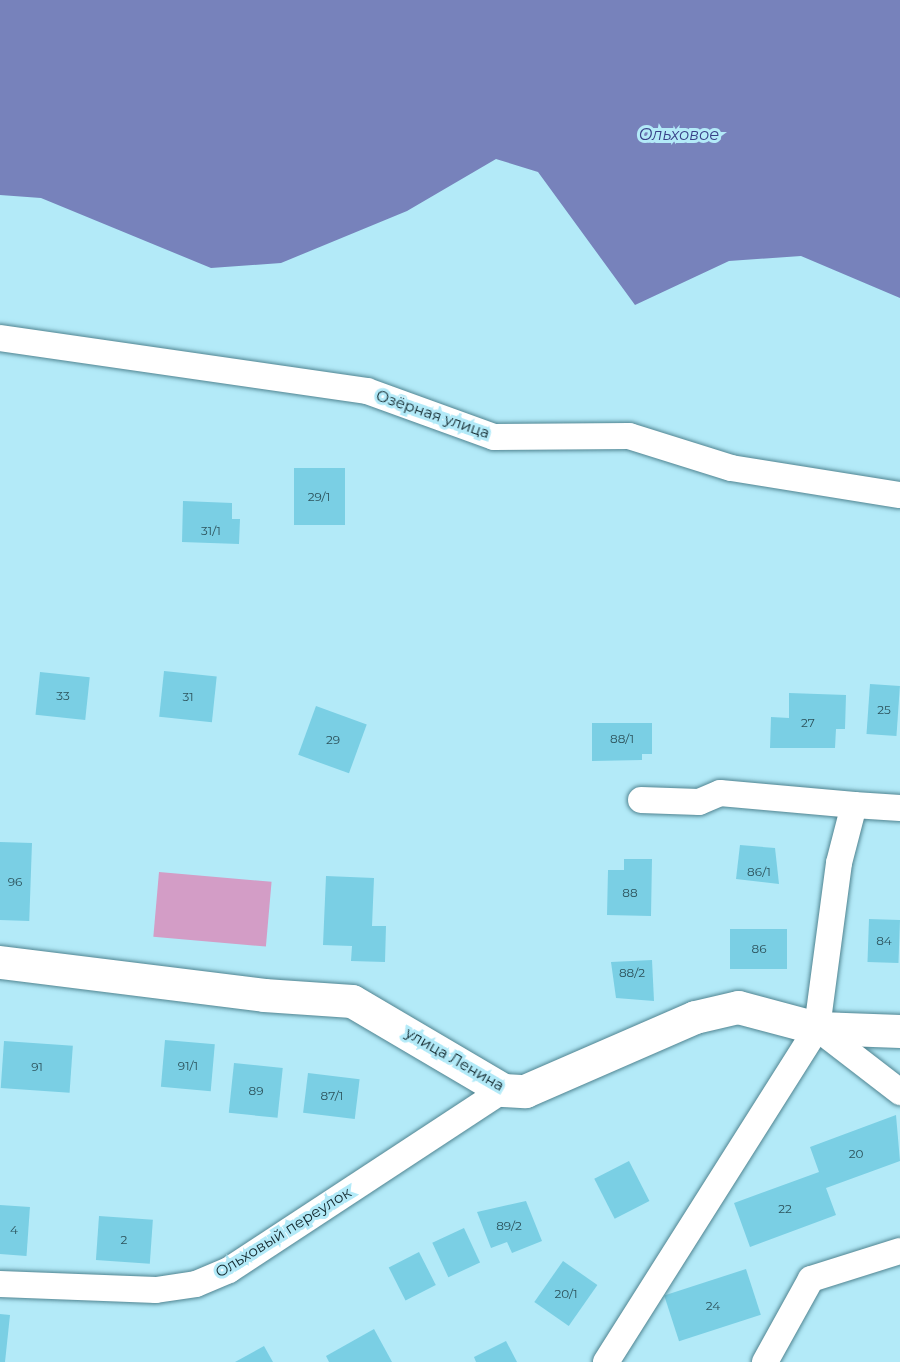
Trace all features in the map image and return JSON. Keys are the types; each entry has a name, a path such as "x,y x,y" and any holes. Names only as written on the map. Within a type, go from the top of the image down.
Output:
{"street":[{"name":"Озёрная улица","path":"0,338 367,391 494,437 628,436 731,468 900,495"},
{"path":"641,800 699,802 720,793 900,808"},
{"path":"606,1362 816,1028 839,863 854,805"},
{"name":"улица Ленина","path":"0,962 264,995 352,1001 503,1090 525,1091 694,1017 738,1007 816,1028 900,1031"},
{"path":"816,1028 900,1092"},
{"name":"Ольховый переулок","path":"0,1284 156,1290 196,1284 229,1270 503,1090"},
{"path":"765,1362 811,1279 900,1251"}],"shaded area":[{"path":"159,872 272,882 266,947 153,937"}],"water":[{"name":"Ольховое","path":"0,0 900,0 900,298 801,256 729,261 635,305 538,172 496,159 407,211 281,263 211,268 41,198 0,195"}],"building":[{"path":"294,468 345,468 345,525 294,525"},
{"path":"183,501 232,503 232,519 240,519 239,544 182,542"},
{"path":"164,671 217,677 212,722 159,717"},
{"path":"40,672 90,677 85,720 36,715"},
{"path":"870,684 900,686 896,736 867,734"},
{"path":"789,693 846,695 845,729 836,729 835,748 770,748 771,717 789,718"},
{"path":"316,706 367,724 349,773 298,755"},
{"path":"592,723 652,723 652,754 642,754 642,760 592,761"},
{"path":"0,842 32,843 29,921 0,920"},
{"path":"740,845 775,848 779,884 736,879"},
{"path":"624,859 652,859 651,916 607,915 608,870 624,870"},
{"path":"326,876 374,878 372,926 386,926 385,962 351,961 352,946 323,945"},
{"path":"869,919 900,920 898,963 867,962"},
{"path":"730,929 787,929 787,969 730,969"},
{"path":"652,960 654,1001 616,998 611,962"},
{"path":"165,1040 215,1044 211,1091 161,1087"},
{"path":"4,1041 73,1046 70,1093 1,1088"},
{"path":"234,1063 283,1068 278,1118 229,1113"},
{"path":"308,1073 360,1079 355,1119 303,1113"},
{"path":"896,1115 900,1161 826,1188 836,1215 750,1247 734,1203 819,1172 810,1147"},
{"path":"629,1161 649,1201 615,1219 594,1179"},
{"path":"526,1201 542,1241 512,1253 507,1242 491,1248 477,1212"},
{"path":"0,1205 30,1207 27,1256 0,1254"},
{"path":"99,1216 153,1220 150,1264 96,1260"},
{"path":"464,1228 480,1262 448,1277 432,1243"},
{"path":"419,1252 436,1285 406,1300 389,1267"},
{"path":"563,1261 597,1285 569,1326 534,1302"},
{"path":"746,1269 761,1315 679,1341 664,1296"},
{"path":"0,1314 10,1315 5,1362 0,1362"},
{"path":"374,1329 392,1362 329,1362 326,1356"},
{"path":"506,1341 517,1362 476,1362 474,1357"},
{"path":"264,1346 273,1362 235,1362"}]}
